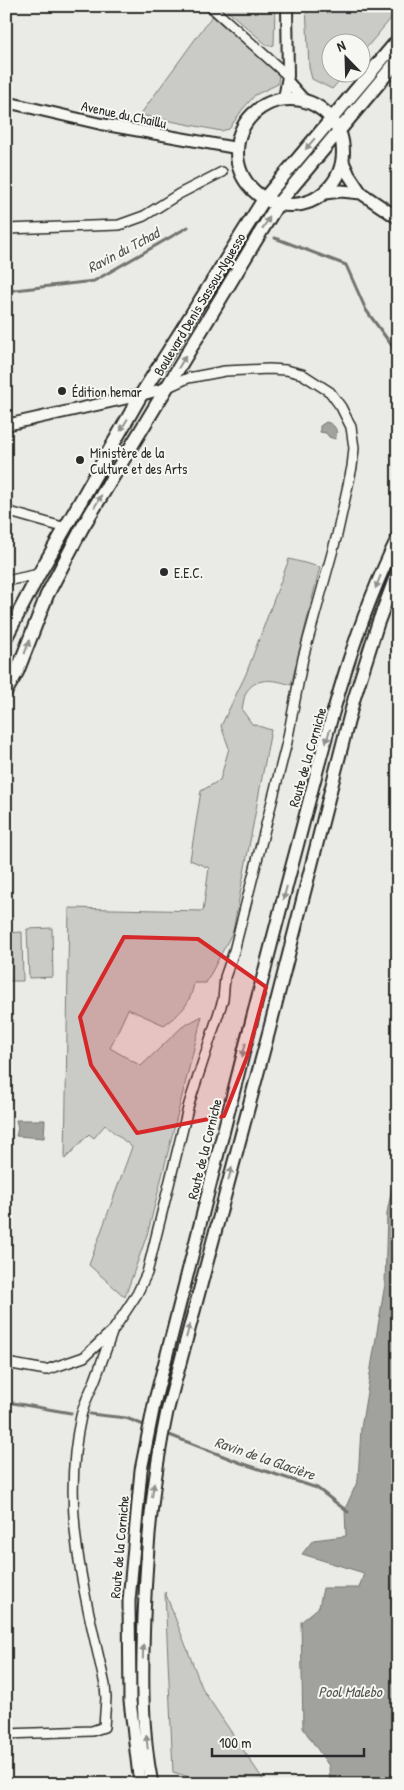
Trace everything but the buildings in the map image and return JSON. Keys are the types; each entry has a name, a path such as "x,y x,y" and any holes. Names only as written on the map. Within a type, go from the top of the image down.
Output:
{"main road":[{"name":"Boulevard Denis Sassou-Nguesso","path":"6,637 141,395 264,199 398,40"},
{"name":"Boulevard Denis Sassou-Nguesso","path":"6,691 18,672 47,595 57,574 131,445 277,204 398,60"},
{"path":"344,162 337,179 325,193 311,202 294,206 277,204 264,199 252,190 243,178 237,164 236,148 246,121 263,107 269,103 284,99 304,100 320,107 332,118 340,130 344,146 344,162 349,175 361,193 398,218"},
{"path":"325,193 341,190 361,193"},
{"name":"Route de la Corniche","path":"140,1784 130,1701 129,1601 141,1470 155,1400 269,950 338,699 363,618 398,537"},
{"name":"Route de la Corniche","path":"152,1784 143,1700 146,1576 151,1505 157,1456 354,699 378,623 398,570"}],"street":[{"path":"210,6 288,79 304,100"},
{"path":"284,99 288,79 286,6"},
{"name":"Avenue du Chaillu","path":"6,102 109,126 236,148"},
{"path":"6,229 119,225 144,216 179,194 222,172"},
{"path":"6,425 141,395 166,388 188,378 225,371 286,370 302,374 330,392 341,407 351,427 354,448 352,468 337,535 303,658 287,742 234,951 225,977 223,1000 189,1104 147,1273 130,1306 114,1329 84,1357 46,1370 6,1363"},
{"path":"6,510 66,528"},
{"path":"6,581 40,574"},
{"path":"6,612 15,622"},
{"path":"6,1734 92,1732 104,1727 105,1685 82,1586 77,1557 72,1501 83,1409 114,1329"}],"highlighted area":[{"path":"124,937 198,939 266,987 247,1057 224,1116 137,1133 91,1065 80,1017"}],"shaded area":[{"path":"222,6 275,6 274,45 268,46"},
{"path":"306,6 398,6 398,10 372,41 372,32 322,32 322,82 338,82 332,89 312,79 309,67"},
{"path":"212,16 279,73 278,84 255,95 229,129 221,131 140,115"},
{"path":"289,559 320,567 291,685 267,680 262,681 251,686 244,697 242,710 252,724 271,730 233,931 206,983 194,983 187,1003 176,1016 164,1025 128,1009 110,1048 141,1066 182,1027 202,1016 148,1232 125,1297 89,1265 132,1147 105,1125 94,1138 89,1134 65,1159 69,908 203,911 209,868 190,860 201,791 220,780 229,748 221,726 246,674"},
{"path":"52,928 53,977 29,978 27,929"},
{"path":"22,932 23,981 6,981 6,933"},
{"path":"165,1592 203,1690 266,1784 212,1784 173,1772"}],"water":[{"path":"326,422 332,424 335,428 337,433 335,439 329,437 326,433 320,432 320,426"},
{"path":"16,1120 45,1120 44,1138 16,1136 18,1128"},
{"name":"Pool Malebo","path":"398,1157 398,1784 330,1784 329,1766 303,1728 301,1622 319,1607 323,1588 359,1588 364,1573 302,1554 313,1540 346,1536 345,1509 358,1480 361,1428 385,1284 387,1213"}],"waterway":[{"name":"Ravin du Tchad","path":"6,291 94,281 188,227"},
{"name":"Ravin du Tchad","path":"275,238 346,265 366,310 398,354"},
{"name":"Ravin de la Glacière","path":"6,1405 13,1403 71,1413"},
{"name":"Ravin de la Glacière","path":"90,1414 126,1418 241,1463 317,1488 348,1512"}],"place":[{"name":"Édition hemar","path":"62,391"},
{"name":"Ministère de la Culture et des Arts","path":"80,460"},
{"name":"E.E.C.","path":"164,572"}]}
